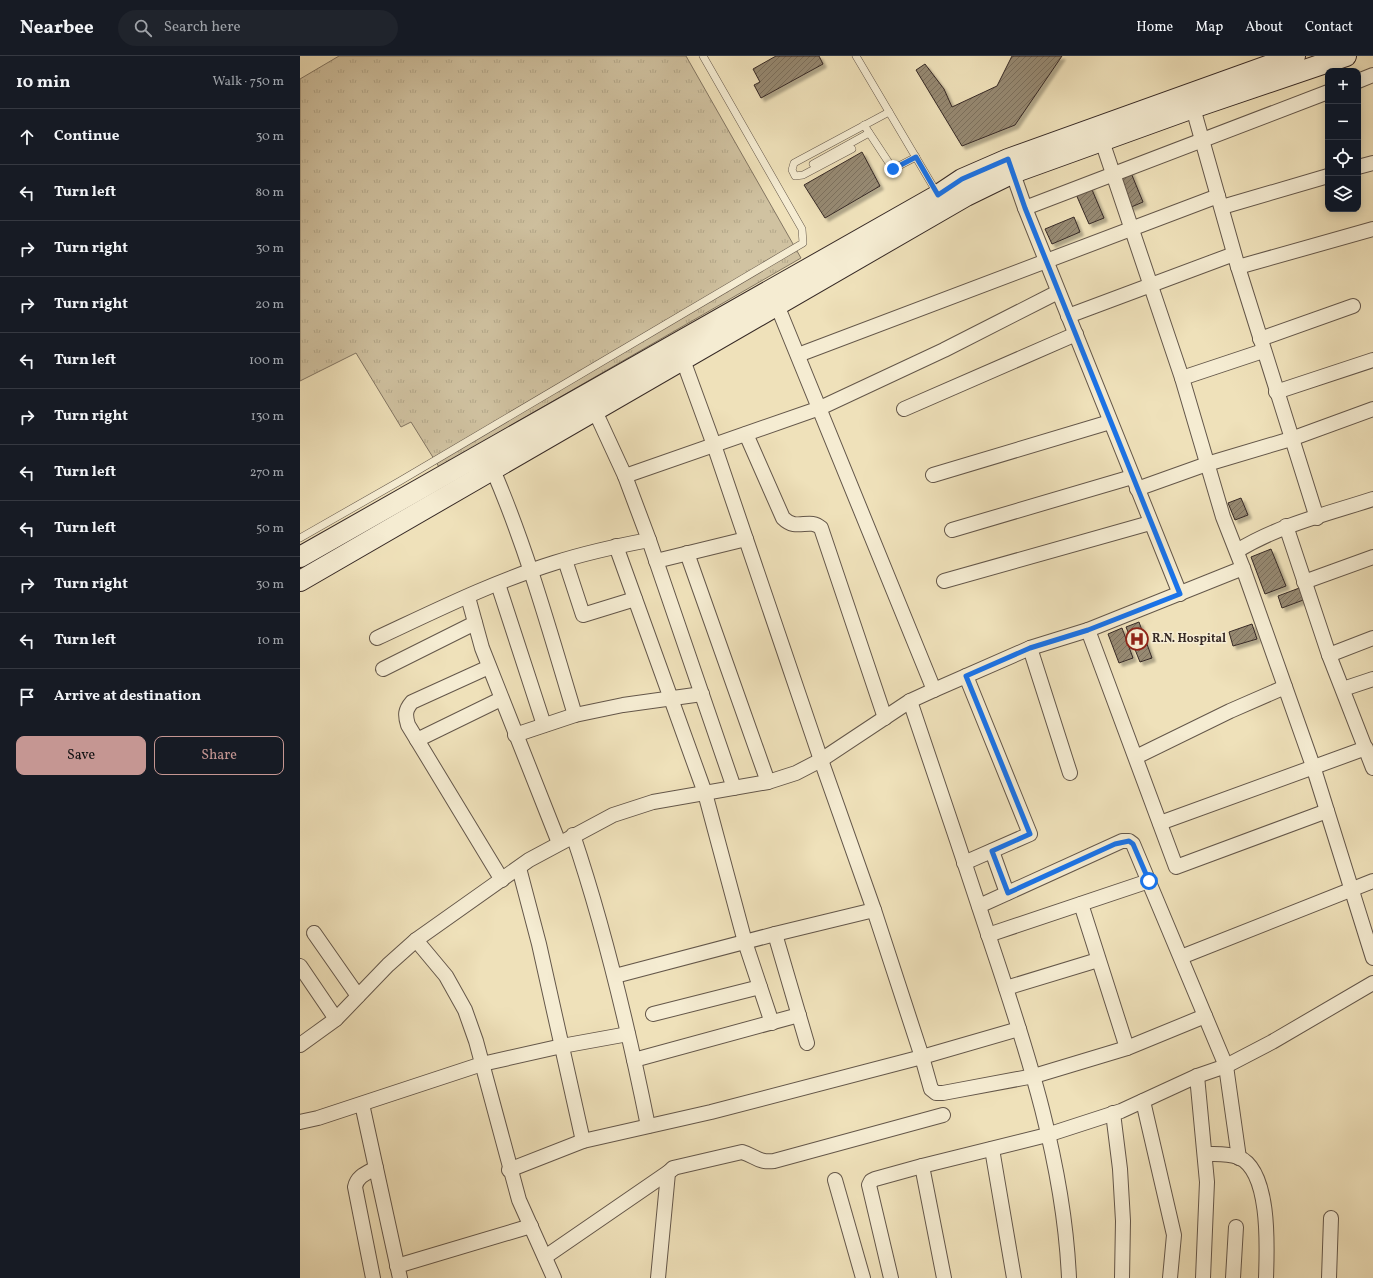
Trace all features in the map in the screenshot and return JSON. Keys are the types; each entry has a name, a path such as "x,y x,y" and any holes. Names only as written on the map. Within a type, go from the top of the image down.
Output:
{"street":[{"path":"300,581 966,196 1010,166 1295,56"},
{"path":"300,557 938,195 962,179 1102,141 1193,108 1346,56"},
{"path":"1361,80 1373,75"},
{"path":"1025,208 1113,173 1325,93"},
{"path":"1193,108 1236,260 1276,392 1317,518"},
{"path":"1102,141 1182,378 1223,517 1244,568 1313,766 1373,958"},
{"path":"1361,166 1373,163"},
{"path":"1010,166 1058,292 1150,523 1180,594"},
{"path":"798,355 1131,229 1220,202 1325,177"},
{"path":"1068,316 1150,284 1236,260 1373,230"},
{"path":"625,476 820,408 929,357 1058,292"},
{"path":"777,305 934,690"},
{"path":"1182,378 1353,306"},
{"path":"904,409 1076,334"},
{"path":"683,360 714,445 821,760 874,910 931,1089 936,1093 1034,1076 1127,1048 1205,1016"},
{"path":"1276,392 1373,360"},
{"path":"952,530 1207,464 1291,439 1373,409"},
{"path":"595,411 625,476 649,540 734,788"},
{"path":"934,475 1110,422"},
{"path":"746,434 783,518 789,524 796,526 810,523 817,524 821,528 885,718"},
{"path":"493,470 514,518 575,715"},
{"path":"1237,551 1257,538 1286,526 1317,518 1373,499"},
{"path":"944,581 1150,523"},
{"path":"1286,526 1329,655 1373,768"},
{"path":"656,561 746,539"},
{"path":"377,638 468,597 531,571 616,546 649,540"},
{"path":"616,546 705,793 746,942 772,1023"},
{"path":"687,553 768,782"},
{"path":"1304,582 1373,557"},
{"path":"565,560 583,615 635,599"},
{"path":"300,1045 336,1019 416,940 519,868 573,835 619,813 653,802 768,782 796,773 821,760 910,701 934,690 1030,648 1088,630 1244,568"},
{"path":"498,584 544,725"},
{"path":"468,597 475,623 501,699 559,843"},
{"path":"383,669 475,623"},
{"path":"1088,630 1176,866 1327,811"},
{"path":"1329,655 1373,638"},
{"path":"1030,648 1070,772"},
{"path":"489,666 412,702 406,708 405,717 417,740 502,880"},
{"path":"964,863 1030,834 966,676"},
{"path":"1343,689 1373,679"},
{"path":"1136,757 1230,711 1285,687"},
{"path":"515,735 575,715 623,705 702,694"},
{"path":"417,740 501,699"},
{"path":"910,701 1034,1076 1059,1187 1068,1249 1069,1278"},
{"path":"1160,823 1313,766 1366,748"},
{"path":"573,835 594,898 615,976 648,1126"},
{"path":"979,906 1115,844 1129,841 1133,844 1226,1066 1239,1158"},
{"path":"992,851 1008,893"},
{"path":"519,868 539,944 583,1141"},
{"path":"988,935 1149,881"},
{"path":"1181,957 1373,881"},
{"path":"1081,904 1127,1048"},
{"path":"615,976 874,910"},
{"path":"314,933 358,996"},
{"path":"775,934 807,1043"},
{"path":"416,940 446,976 464,1010 482,1064 518,1200 554,1278"},
{"path":"1006,988 1098,960"},
{"path":"300,966 336,1019"},
{"path":"891,1278 869,1185 875,1178 1047,1135 1113,1113 1197,1076 1226,1066 1272,1042 1373,983"},
{"path":"653,1014 760,987"},
{"path":"634,1060 799,1016"},
{"path":"510,1170 583,1141 711,1112 922,1057 1019,1029"},
{"path":"300,1122 362,1104 482,1064 562,1046 628,1034"},
{"path":"1197,1076 1207,1182 1203,1278"},
{"path":"1143,1101 1174,1235 1170,1278"},
{"path":"362,1104 398,1272 531,1226"},
{"path":"1113,1113 1120,1169 1123,1221 1122,1278"},
{"path":"545,1257 673,1168 742,1152 765,1162 774,1161 943,1115"},
{"path":"992,1149 1014,1278"},
{"path":"1205,1154 1227,1155 1239,1158 1249,1166 1258,1183 1266,1209 1268,1237 1266,1278"},
{"path":"922,1166 944,1278"},
{"path":"373,1278 355,1187 356,1181 376,1168"},
{"path":"658,1278 668,1173 673,1168"},
{"path":"835,1180 863,1278"},
{"path":"1329,1278 1331,1218"},
{"path":"1233,1278 1236,1226"}],"lane":[{"path":"300,538 400,481 803,243 802,230 703,56"},
{"path":"856,56 938,195"},
{"path":"852,149 803,176 795,176 792,170 794,163 889,112"},
{"path":"864,125 893,169 916,157"},
{"path":"813,164 869,133"}],"green space":[{"path":"339,56 686,56 801,258 439,467 411,422 401,427 356,353 300,381 300,79"}],"building":[{"path":"776,56 819,56 823,64 761,98 754,85 760,82 753,69"},
{"path":"1012,56 1062,56 1015,125 962,146 916,70 925,64 944,89 952,107 997,86"},
{"path":"862,152 880,186 825,218 804,185"},
{"path":"1129,168 1143,202 1129,208 1115,174"},
{"path":"1090,185 1104,218 1089,224 1075,192"},
{"path":"1074,217 1080,232 1052,244 1045,229"},
{"path":"1241,498 1248,515 1235,520 1228,503"},
{"path":"1271,549 1286,586 1265,594 1251,557"},
{"path":"1302,587 1306,599 1282,608 1278,596"},
{"path":"1139,622 1152,658 1140,662 1126,627"},
{"path":"1252,624 1257,639 1233,646 1229,632"},
{"path":"1122,628 1133,658 1119,663 1108,634"}],"place":[{"name":"R.N. Hospital","path":"1137,639"}],"route":[{"path":"893,169 916,157 938,195 962,179 1008,159 1025,208 1150,523 1180,594 1088,630 1030,648 966,676 1030,834 992,851 1008,893 1122,841 1129,841 1133,844 1149,881"}]}
